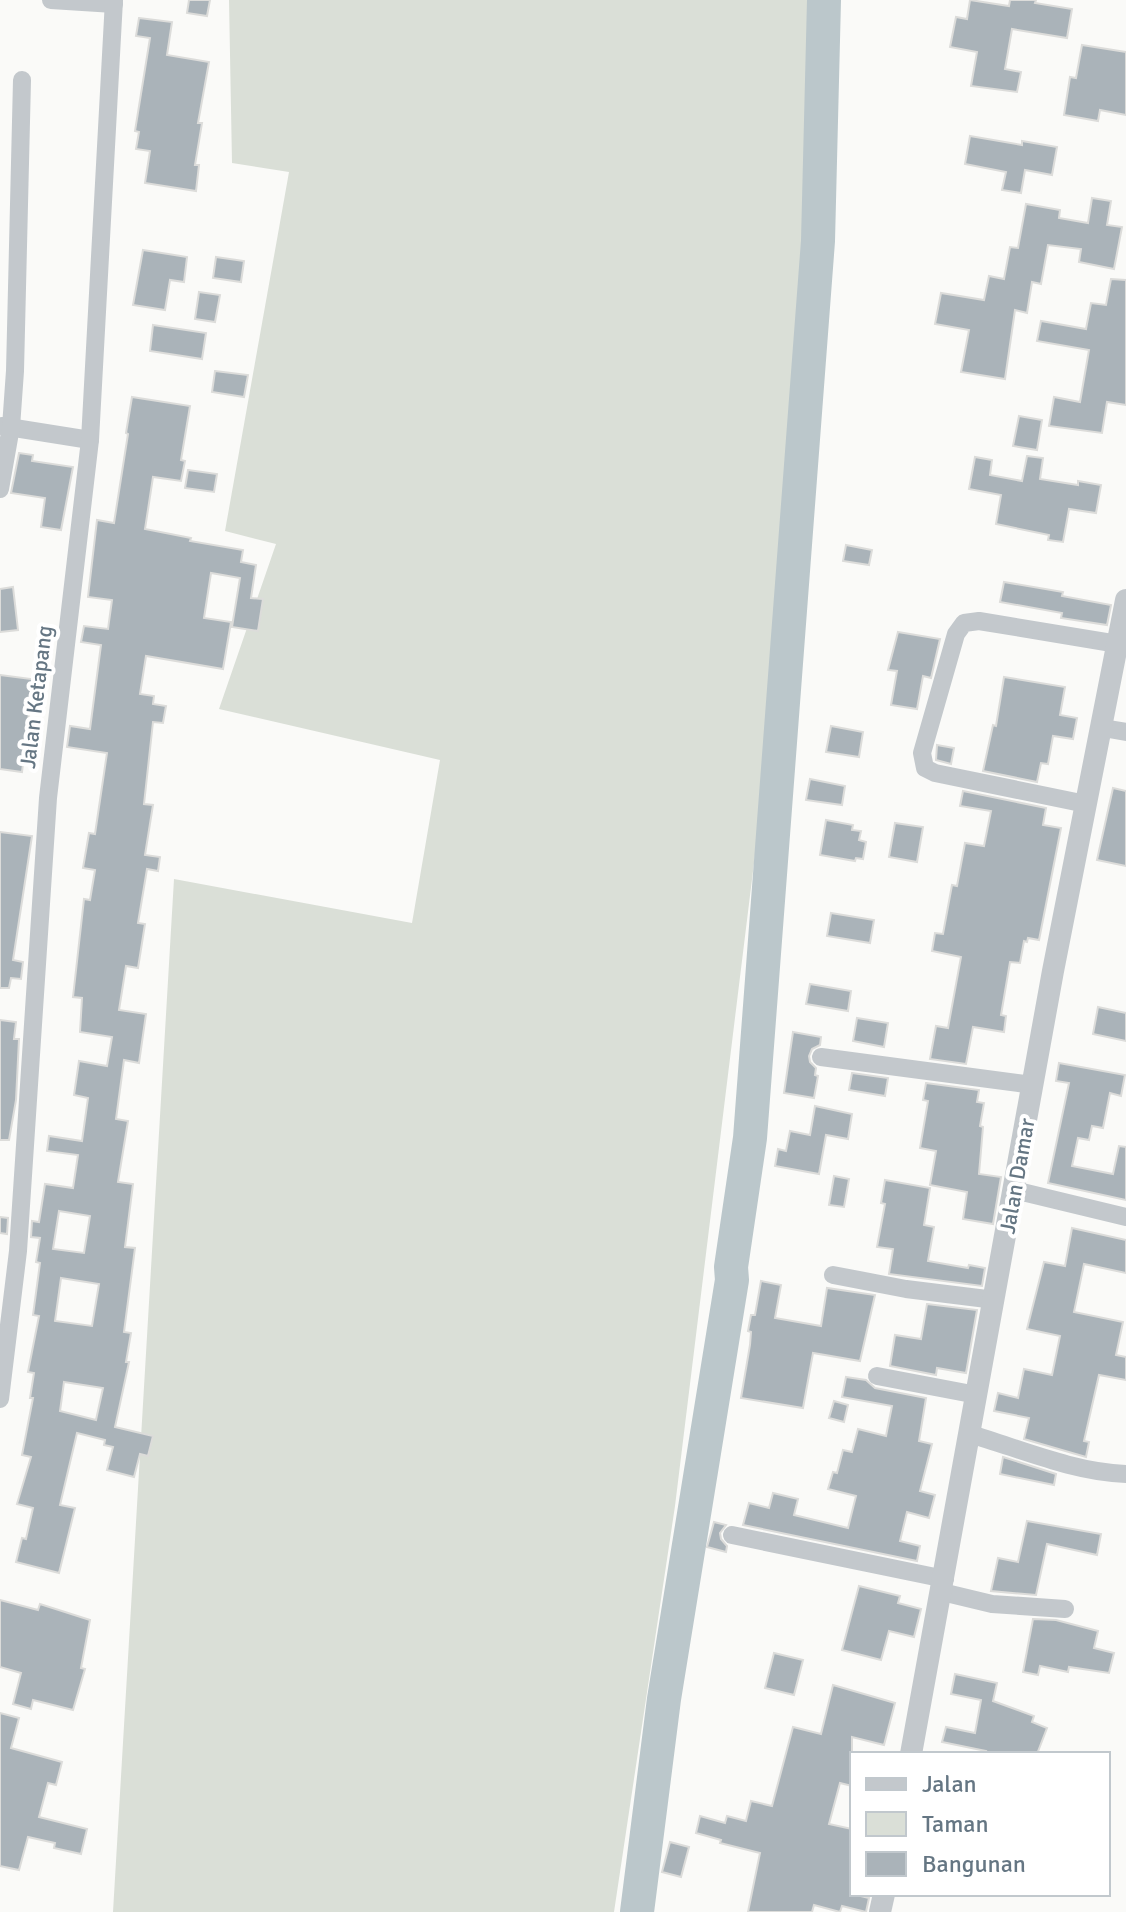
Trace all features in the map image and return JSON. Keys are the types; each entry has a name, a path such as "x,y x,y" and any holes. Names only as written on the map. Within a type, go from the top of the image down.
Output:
{"street":[{"path":"51,0 114,2"},
{"name":"Jalan Ketapang","path":"0,1399 18,1251 48,798 90,440 114,2"},
{"path":"0,489 5,426 15,371 22,80"},
{"path":"5,426 90,440"},
{"name":"Jalan Damar","path":"911,1752 1033,1085 1126,600"},
{"path":"1086,804 935,773 925,768 922,753 956,634 964,623 979,621 1118,644"},
{"path":"1103,728 1126,732"},
{"path":"821,1057 1033,1085"},
{"path":"1014,1190 1126,1217"},
{"path":"833,1275 906,1289 995,1300"},
{"path":"877,1376 977,1395"},
{"path":"970,1434 1053,1461 1126,1474"},
{"path":"732,1535 943,1585 992,1604 1065,1609"}],"green space":[{"path":"229,0 811,0 798,505 675,1506 614,1912 113,1912 174,879 412,923 440,760 219,709 276,544 225,531 289,172 232,163"}],"building":[{"path":"189,0 210,0 207,16 187,13"},
{"path":"970,0 1009,6 1010,0 1036,0 1035,3 1072,9 1067,38 1012,29 1005,69 1021,72 1017,92 971,86 977,52 950,47 956,17 967,19"},
{"path":"139,18 172,22 167,55 209,62 198,123 202,123 195,165 199,165 196,191 145,183 150,151 136,149 139,132 135,131 150,38 136,36"},
{"path":"1082,45 1126,52 1126,115 1100,110 1098,121 1064,115 1070,77 1076,78"},
{"path":"970,136 1022,145 1022,141 1057,147 1052,175 1025,170 1021,193 1002,190 1006,172 965,164"},
{"path":"1092,198 1111,201 1107,225 1122,227 1114,269 1079,262 1081,249 1048,245 1041,284 1032,282 1027,313 1015,310 1005,379 961,372 969,330 935,324 941,293 984,300 989,276 1004,279 1010,247 1018,248 1026,204 1060,210 1059,218 1088,223"},
{"path":"143,250 187,257 184,282 170,280 165,310 133,305"},
{"path":"216,257 244,261 241,282 213,278"},
{"path":"1111,279 1126,280 1126,405 1107,402 1102,433 1049,426 1054,397 1080,402 1089,350 1037,341 1041,321 1086,329 1091,303 1106,305"},
{"path":"199,292 220,295 215,322 195,319"},
{"path":"153,325 206,333 202,359 150,351"},
{"path":"215,371 248,375 244,397 212,392"},
{"path":"132,397 190,406 181,460 185,461 181,481 153,477 145,529 243,550 241,562 256,565 251,598 263,599 258,631 232,627 240,578 211,573 204,618 231,622 223,669 146,656 140,694 154,696 153,704 166,706 163,723 153,722 144,804 153,805 145,855 160,857 158,871 147,869 138,923 145,924 138,968 126,966 119,1010 146,1014 139,1063 124,1060 116,1119 128,1121 118,1182 133,1184 125,1247 135,1248 124,1332 131,1333 126,1362 129,1362 115,1427 153,1436 148,1456 140,1454 134,1477 107,1470 113,1447 104,1445 105,1440 77,1433 60,1505 75,1508 59,1573 16,1562 22,1538 26,1539 33,1508 17,1504 31,1457 22,1455 33,1398 30,1398 34,1373 28,1372 39,1316 33,1315 40,1238 31,1237 32,1221 39,1222 45,1184 73,1188 78,1155 47,1151 49,1136 82,1141 88,1098 74,1095 79,1061 107,1066 112,1037 80,1032 82,998 73,997 84,899 90,900 95,870 83,868 89,833 95,834 107,753 67,747 70,726 90,729 101,645 81,642 84,626 108,629 112,600 88,597 97,520 114,523","holes":["59,1211 90,1216 84,1253 53,1249","61,1278 99,1284 92,1326 55,1321","64,1382 103,1388 96,1420 60,1411"]},
{"path":"1019,416 1042,420 1037,450 1013,446"},
{"path":"19,453 33,455 32,461 73,467 61,530 41,527 45,498 11,493"},
{"path":"1027,456 1043,458 1040,479 1101,485 1096,513 1069,509 1063,542 1048,540 1049,535 996,524 1001,495 969,489 975,457 992,460 990,475 1022,481"},
{"path":"188,470 217,474 214,492 185,488"},
{"path":"846,545 872,550 869,565 843,561"},
{"path":"1004,582 1063,592 1062,596 1111,605 1107,625 1061,618 1062,613 1000,602"},
{"path":"13,587 18,630 0,632 0,589"},
{"path":"898,632 940,639 931,678 923,676 917,709 891,705 897,671 888,670"},
{"path":"0,675 39,680 35,714 29,713 22,772 0,769"},
{"path":"1004,677 1065,687 1060,715 1077,718 1073,739 1053,736 1048,764 1041,763 1037,782 983,771 993,725 996,726"},
{"path":"831,726 863,732 859,757 826,752"},
{"path":"937,745 954,748 951,764 936,760"},
{"path":"810,779 845,786 842,805 806,800"},
{"path":"1113,788 1126,791 1126,866 1097,860"},
{"path":"963,791 1046,808 1043,825 1061,828 1039,940 1028,938 1027,942 1024,941 1020,963 1010,962 1001,1015 1006,1016 1004,1032 973,1027 966,1064 930,1059 936,1026 948,1028 961,957 932,951 935,933 943,934 952,885 957,886 965,843 984,846 991,811 960,806"},
{"path":"826,820 853,825 852,830 861,831 859,840 866,842 863,859 856,858 855,861 820,855"},
{"path":"895,823 923,827 917,862 889,857"},
{"path":"0,832 32,836 13,960 23,962 21,979 11,978 9,988 0,988"},
{"path":"831,913 874,920 870,943 827,936"},
{"path":"810,984 851,991 848,1011 806,1004"},
{"path":"1098,1007 1126,1013 1126,1041 1093,1034"},
{"path":"857,1018 888,1023 884,1047 853,1041"},
{"path":"0,1020 16,1022 14,1039 19,1039 16,1100 9,1140 0,1140"},
{"path":"793,1032 821,1037 820,1045 812,1049 809,1056 818,1076 814,1098 784,1093"},
{"path":"1059,1063 1125,1075 1121,1096 1110,1093 1103,1128 1092,1126 1089,1140 1078,1138 1072,1166 1113,1174 1119,1146 1126,1147 1126,1200 1048,1183 1069,1083 1056,1081"},
{"path":"852,1073 888,1078 885,1096 849,1090"},
{"path":"926,1083 979,1090 977,1102 984,1103 979,1174 1001,1177 993,1224 963,1219 967,1192 930,1185 936,1151 920,1148 928,1101 923,1100"},
{"path":"815,1106 852,1114 848,1139 826,1135 819,1174 775,1166 778,1149 786,1151 790,1131 810,1135"},
{"path":"834,1176 849,1179 844,1207 829,1205"},
{"path":"885,1180 930,1188 924,1225 934,1227 928,1261 985,1268 982,1286 889,1274 893,1249 877,1247 885,1204 881,1203"},
{"path":"0,1217 8,1218 7,1234 0,1233"},
{"path":"1072,1228 1126,1240 1126,1273 1084,1264 1074,1312 1123,1322 1116,1355 1126,1357 1126,1380 1099,1375 1084,1441 1089,1442 1086,1457 1024,1439 1029,1418 994,1411 998,1393 1018,1398 1024,1369 1052,1375 1060,1336 1027,1329 1044,1262 1065,1266"},
{"path":"761,1281 781,1285 775,1318 821,1326 827,1288 875,1295 860,1361 813,1353 803,1408 741,1398 750,1345 751,1332 748,1331 751,1315 755,1315"},
{"path":"927,1304 977,1310 966,1373 937,1368 936,1375 890,1366 895,1335 921,1339"},
{"path":"846,1377 866,1380 875,1388 926,1398 919,1441 932,1444 920,1491 935,1495 929,1518 907,1512 900,1541 920,1546 917,1561 743,1525 749,1503 769,1508 773,1493 798,1499 794,1515 848,1528 856,1496 828,1489 833,1472 837,1473 843,1450 852,1452 858,1429 886,1436 892,1406 842,1397"},
{"path":"834,1401 848,1405 844,1422 829,1418"},
{"path":"1003,1457 1056,1474 1054,1485 1000,1474"},
{"path":"1027,1521 1101,1534 1097,1555 1047,1544 1036,1595 991,1591 998,1558 1018,1562"},
{"path":"714,1522 726,1525 720,1533 727,1546 726,1552 707,1547"},
{"path":"859,1586 900,1596 898,1603 921,1609 914,1637 889,1631 881,1660 842,1650"},
{"path":"0,1600 38,1610 40,1604 90,1620 81,1668 85,1669 73,1710 33,1700 31,1709 13,1704 21,1673 0,1667"},
{"path":"1033,1619 1056,1620 1098,1631 1094,1648 1114,1653 1109,1673 1069,1667 1068,1672 1040,1666 1038,1675 1023,1672"},
{"path":"774,1653 803,1660 794,1695 765,1688"},
{"path":"955,1674 997,1683 993,1701 1034,1716 1032,1722 1047,1728 1038,1752 986,1752 942,1742 946,1727 975,1733 981,1700 951,1694"},
{"path":"833,1685 895,1703 884,1745 852,1737 850,1786 840,1783 829,1824 850,1829 850,1896 869,1898 866,1912 842,1906 840,1912 814,1905 812,1912 748,1912 760,1853 696,1833 700,1816 725,1823 727,1816 746,1821 751,1801 772,1806 793,1727 821,1734"},
{"path":"0,1713 19,1718 11,1748 62,1762 56,1785 48,1783 39,1817 87,1829 81,1854 54,1848 55,1843 28,1837 19,1870 0,1866"},
{"path":"670,1842 689,1847 681,1877 662,1872"}],"waterway":[{"path":"637,1912 664,1699 732,1280 731,1267 750,1138 818,241 824,0"}]}
